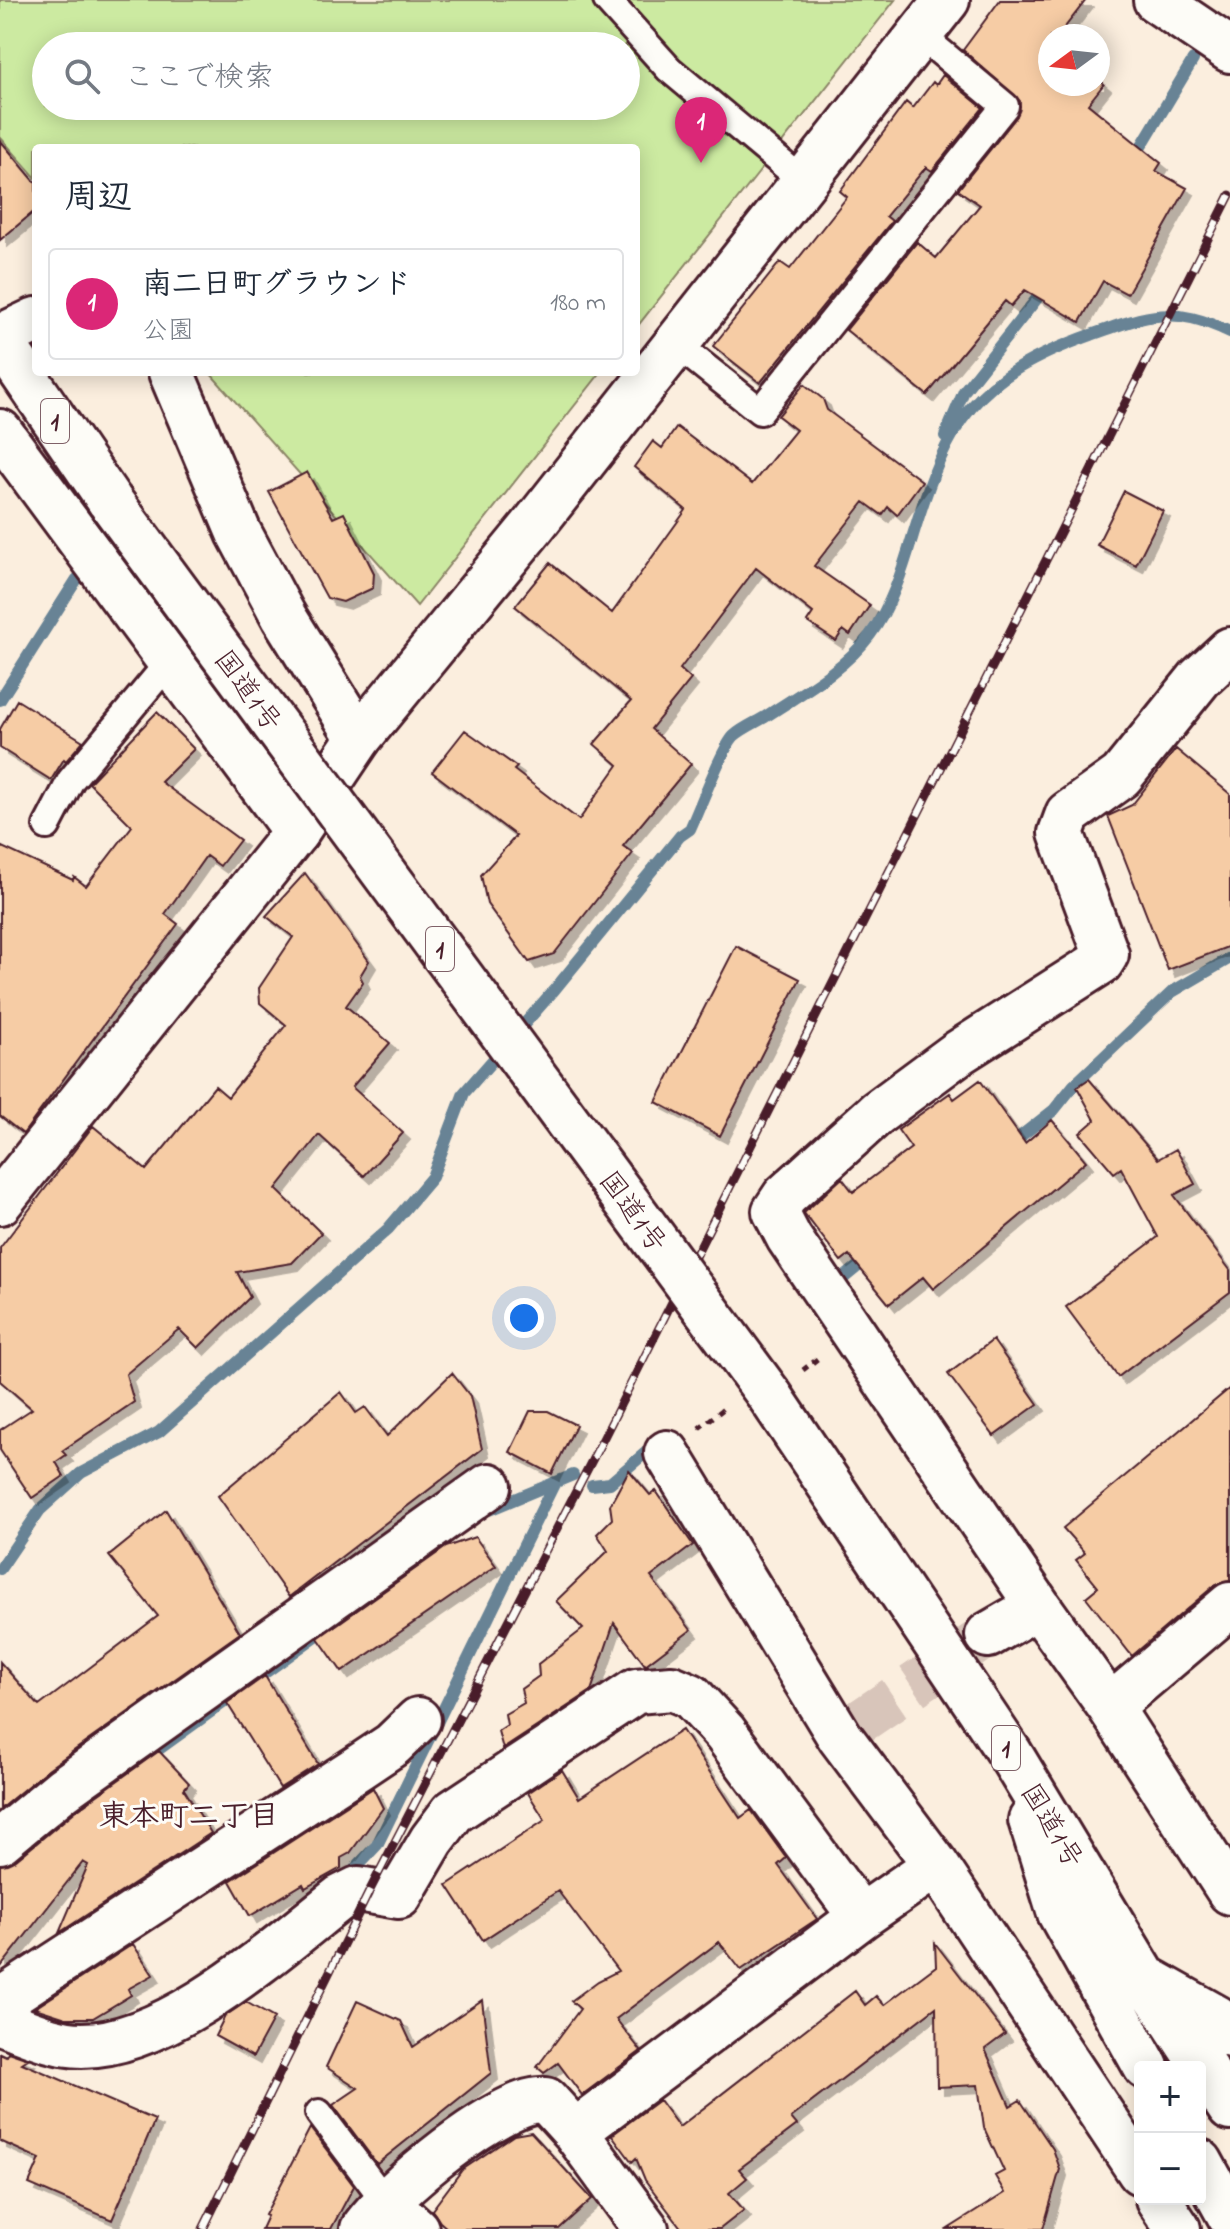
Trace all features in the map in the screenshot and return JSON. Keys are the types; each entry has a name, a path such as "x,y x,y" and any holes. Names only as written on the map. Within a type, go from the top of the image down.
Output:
{"main road":[{"path":"0,1202 296,832 359,738 532,527 802,180 947,0"},
{"path":"1156,0 1230,50"},
{"path":"0,338 32,322"},
{"name":"国道1号","path":"0,338 110,501 764,1389 1010,1754 1145,1978 1230,2108"},
{"path":"173,376 239,533 284,617 359,738"},
{"path":"0,432 296,832"},
{"path":"1230,650 1200,678 1121,776 1068,814 1061,833 1106,954 1101,962 958,1053 877,1113 785,1196 775,1211 789,1238 1110,1707 1230,1892"},
{"path":"667,1453 1134,2163"},
{"path":"0,1841 63,1789 489,1486"},
{"path":"1110,1707 1230,1605"},
{"path":"988,1635 1038,1606"},
{"path":"0,2022 63,2044 84,2045 110,2042 160,2024 232,1984 340,1898 358,1889 399,1896 432,1840 453,1812 636,1691 672,1688 691,1696 725,1733 861,1917"},
{"path":"0,2001 392,1745 418,1720"},
{"name":"1","path":"1010,1754 1060,1913 1143,2061"},
{"path":"575,2132 861,1917 936,1865"},
{"name":"1","path":"1145,1978 1217,2018 1230,2035"},
{"path":"388,2220 435,2159 531,2100 546,2100 575,2132 646,2229"},
{"path":"1206,2173 1230,2216"},
{"path":"1162,2205 1178,2229"}],"lane":[{"path":"607,0 636,32"},
{"path":"675,343 760,411 1005,106 919,34"},
{"path":"640,37 669,69 802,180"},
{"path":"47,826 71,780 170,661"},
{"path":"319,2113 388,2220"}],"path":[{"path":"667,1453 852,1332"}],"green space":[{"path":"0,0 895,0 640,323 640,144 32,144 32,173 0,137"},
{"path":"213,376 598,376 417,606"}],"building":[{"path":"1000,0 1086,0 1067,24 1038,24 1038,96 1094,96 1088,104 1161,163 1156,171 1187,188 1127,294 1103,281 1080,322 1025,290 1011,306 1005,301 927,395 846,330 917,242 936,258 980,205 958,190 1017,116 1020,101 963,50"},
{"path":"943,75 983,108 932,171 926,167 886,216 892,221 760,383 713,346 780,262 790,269 847,197 840,191 906,102 913,108 933,82 936,85"},
{"path":"0,140 32,178 32,213 0,240"},
{"path":"804,384 823,399 827,410 922,481 897,515 888,507 882,515 864,502 814,566 870,605 850,635 843,630 836,641 807,622 813,613 756,568 680,669 691,679 651,729 691,764 623,846 633,853 554,954 529,962 487,904 481,875 516,836 432,772 465,730 517,767 514,770 579,820 618,765 594,744 631,701 515,606 550,563 612,613 686,510 634,467 653,441 662,448 677,427 752,484 796,430 778,416"},
{"path":"307,472 333,518 344,513 374,573 373,588 343,602 327,598 269,492"},
{"path":"1124,491 1163,511 1136,565 1097,545"},
{"path":"17,700 83,741 66,761 64,759 51,780 0,748 0,729"},
{"path":"157,712 194,749 161,782 240,840 220,866 206,856 165,914 178,924 23,1134 0,1116 0,846 73,880 74,877 86,886 132,826 89,783"},
{"path":"1176,749 1230,794 1230,946 1168,970 1108,816 1132,805"},
{"path":"305,873 369,961 360,976 363,982 346,1006 390,1043 352,1087 403,1133 364,1176 319,1135 276,1189 321,1233 292,1263 237,1272 250,1297 198,1348 179,1329 126,1374 134,1402 62,1451 66,1455 56,1462 64,1476 32,1498 0,1450 0,1430 32,1409 0,1381 0,1248 93,1126 146,1170 215,1086 228,1097 286,1025 260,1003 259,988 293,937 266,916"},
{"path":"736,946 800,979 720,1136 656,1102"},
{"path":"1089,1079 1158,1159 1176,1149 1195,1184 1174,1195 1230,1270 1230,1292 1118,1377 1066,1307 1158,1237 1121,1168 1114,1173 1080,1133 1095,1120 1077,1087"},
{"path":"980,1080 1025,1143 1052,1120 1086,1161 933,1289 923,1277 889,1304 849,1255 841,1261 804,1213 842,1178 853,1192 911,1148 898,1130 950,1093 954,1099"},
{"path":"993,1340 1038,1404 994,1436 948,1374"},
{"path":"452,1373 470,1396 482,1449 289,1597 218,1496 341,1392 356,1413 365,1407 387,1436"},
{"path":"1230,1388 1230,1581 1214,1586 1132,1656 1086,1597 1098,1587 1076,1560 1085,1553 1063,1528"},
{"path":"530,1411 548,1411 576,1425 552,1474 510,1452"},
{"path":"629,1470 650,1495 656,1491 693,1545 651,1577 691,1630 645,1665 614,1623 591,1691 503,1749 498,1731 507,1725 505,1714 524,1703 521,1689 539,1676 538,1664 583,1629 556,1601 608,1551 597,1534 612,1519 610,1505"},
{"path":"166,1510 240,1633 48,1769 0,1809 0,1662 39,1706 158,1616 109,1556"},
{"path":"475,1537 496,1566 342,1672 318,1638 446,1547"},
{"path":"265,1676 318,1764 280,1788 227,1703"},
{"path":"682,1730 740,1818 751,1810 786,1858 778,1865 817,1919 741,1970 719,1942 616,2019 641,2051 582,2095 558,2063 544,2073 537,2067 580,2009 571,2001 618,1971 558,1891 483,1940 447,1885 545,1820 528,1793 562,1770 579,1798"},
{"path":"159,1751 189,1783 184,1789 211,1833 59,1933 88,1865 83,1862 0,1968 0,1865 16,1860 78,1809"},
{"path":"373,1788 383,1808 350,1853 341,1858 341,1868 305,1888 303,1884 250,1916 230,1881"},
{"path":"935,1943 1005,2034 985,2049 1010,2106 1020,2100 1053,2149 1060,2169 1043,2229 948,2229 1005,2193 995,2176 1004,2171 984,2128 978,2085 937,2087 936,2007 791,2118 797,2125 739,2169 747,2178 729,2193 744,2210 720,2229 682,2229 645,2180 636,2158 632,2162 612,2135 659,2100 679,2127 855,1991 865,2005 876,1996 884,2005 936,1966"},
{"path":"133,1944 153,1975 128,1989 131,1995 93,2018 66,2018 35,2008"},
{"path":"482,2000 491,2073 377,2164 333,2105 358,2088 326,2067 357,2001 401,2021 413,2047"},
{"path":"246,2002 274,2018 253,2057 215,2036 225,2016"},
{"path":"8,2052 28,2059 22,2063 155,2120 112,2220 29,2184 40,2159 0,2141 0,2053 6,2056"},
{"path":"310,2128 354,2186 331,2229 261,2229 265,2215"},
{"path":"531,2132 592,2199 559,2229 448,2229 440,2222 432,2210 462,2170 514,2135"}],"waterway":[{"path":"1133,160 1193,60"},
{"path":"945,436 964,391 1046,287"},
{"path":"0,1569 40,1510 81,1473 159,1432 388,1229 432,1177 464,1093 555,989 680,836 690,829 717,766 734,736 821,680 847,660 870,635 896,587 939,461 954,432 992,386 1051,351 1145,318 1192,318 1230,332"},
{"path":"0,700 77,579"},
{"path":"1008,1146 1054,1110 1074,1085 1172,992 1230,958"},
{"path":"840,1281 868,1258"},
{"path":"592,1485 610,1483 651,1448"},
{"path":"489,1510 573,1475"},
{"path":"347,1877 377,1845 555,1482"},
{"path":"48,1829 319,1634"}],"tunnel":[{"path":"858,1723 988,1635"}],"railway":[{"path":"203,2229 370,1890 602,1441 1230,195"}],"place":[{"name":"南二日町グラウンド","path":"701,163"}],"district":[{"name":"東本町二丁目","path":"189,1815"}]}
